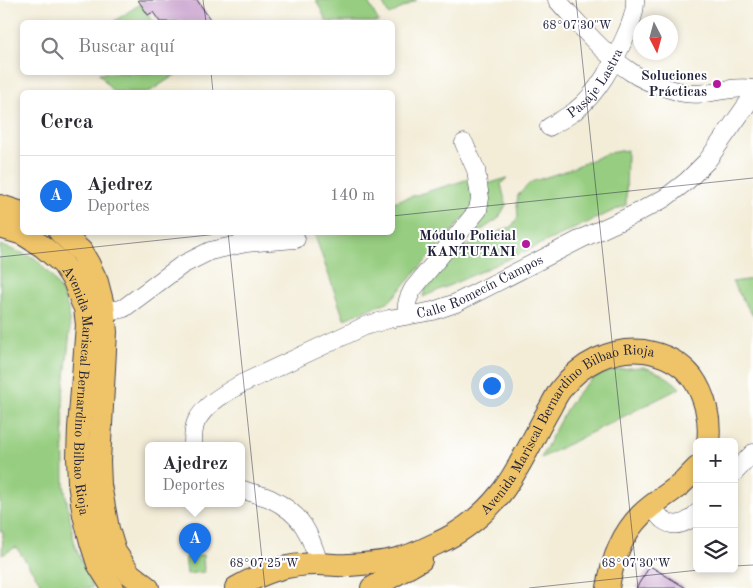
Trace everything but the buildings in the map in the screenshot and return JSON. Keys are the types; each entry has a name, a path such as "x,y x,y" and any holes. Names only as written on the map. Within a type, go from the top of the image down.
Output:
{"main road":[{"path":"0,206 20,212"},
{"name":"Avenida Mariscal Bernardino Bilbao Rioja","path":"0,227 20,233"},
{"name":"Avenida Mariscal Bernardino Bilbao Rioja","path":"25,235 42,246 63,264 94,306 106,332 98,460 100,486 108,529 115,552 130,574 148,588"},
{"name":"Avenida Mariscal Bernardino Bilbao Rioja","path":"63,235 80,251 97,282 94,306 87,325 79,428 79,483 84,515 98,564 113,588"},
{"name":"Avenida Mariscal Bernardino Bilbao Rioja","path":"236,588 269,571 296,564 345,566 402,558 454,534 472,522 488,507 511,478 561,388 580,370 602,356 632,350 662,354 683,368 692,378 704,400 708,417 708,438"},
{"path":"608,588 617,551 627,530 641,515 682,484 693,472"},
{"name":"Avenida Mariscal Bernardino Bilbao Rioja","path":"372,588 420,561 440,542"}],"street":[{"path":"557,0 614,60 646,81 685,93 753,89"},
{"name":"Pasaje Lastra","path":"549,127 576,110 601,83 629,28 636,6 635,0"},
{"name":"Calle Romecín Campos","path":"193,442 196,422 211,404 241,384 354,331 390,319 433,311 456,303 665,198 687,181 707,160 753,96"},
{"path":"408,315 406,308 413,289 478,210 480,198 476,170 464,143"},
{"path":"94,306 113,311 124,308 182,265 210,250 246,243 296,239"},
{"path":"738,469 753,453"},
{"path":"245,490 270,498 296,516 305,526 315,548 319,564"},
{"path":"652,506 663,520 672,524 680,524 693,517"}],"green space":[{"path":"316,0 367,0 378,20 326,20"},
{"path":"381,0 417,0 389,15"},
{"path":"140,4 152,20 116,20"},
{"path":"100,75 175,75 152,90 112,90"},
{"path":"627,150 626,205 423,297 425,288 455,252 512,226 518,217 518,195 531,182 565,171 608,153"},
{"path":"507,178 501,184 506,205 498,219 483,229 461,239 484,185"},
{"path":"469,179 474,200 470,211 390,301 344,319 315,235 395,235 395,201"},
{"path":"0,245 35,258 52,277 63,294 69,312 70,331 63,396 64,485 75,546 93,588 44,588 16,547 2,555 3,532 0,531"},
{"path":"753,279 753,316 732,282"},
{"path":"643,367 663,375 680,388 541,458 568,406 591,380 609,371"},
{"path":"203,555 204,572 187,574 185,557"}],"place":[{"name":"Soluciones Prácticas","path":"717,84"},
{"name":"Módulo Policial KANTUTANI","path":"526,244"},
{"name":"Ajedrez","path":"195,564"}]}
